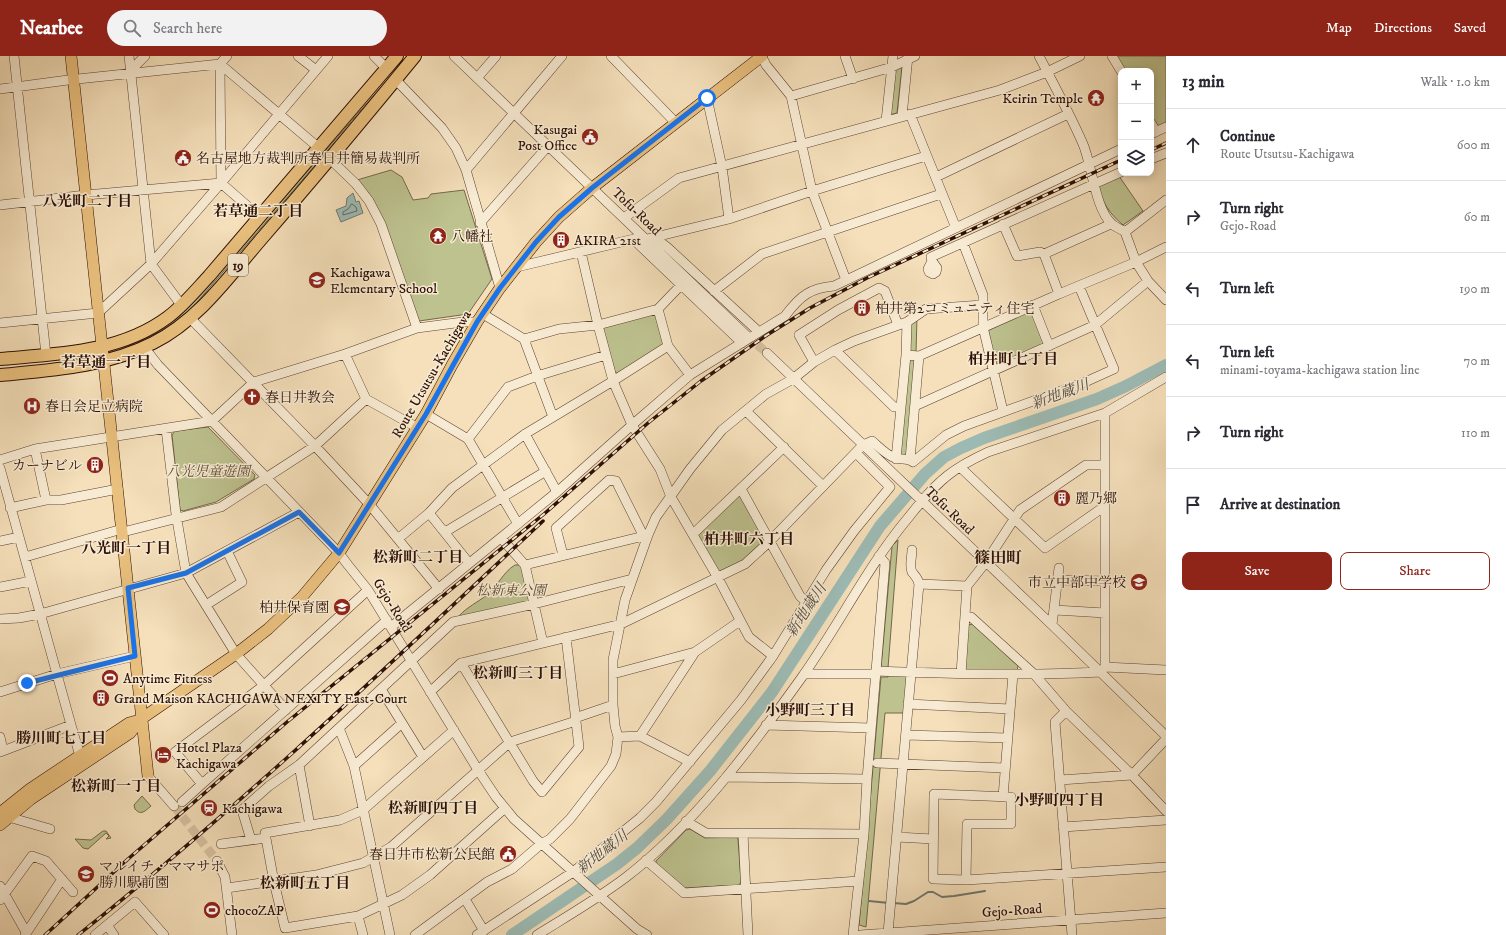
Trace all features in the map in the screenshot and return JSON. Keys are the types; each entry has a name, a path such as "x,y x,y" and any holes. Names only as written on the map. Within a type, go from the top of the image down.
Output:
{"highway":[{"name":"19","path":"0,359 68,353 102,346 125,340 164,320 182,306 397,56"},
{"name":"19","path":"0,375 70,368 104,361 144,348 169,335 191,318 330,159 415,56"}],"main road":[{"path":"71,56 148,776"},
{"name":"Route Utsutsu-Kachigawa","path":"0,825 3,815 30,789 82,760 129,723 141,719 236,654 268,629 302,597 339,553 418,428 480,318 500,288 536,242 559,217 592,188 762,56"}],"street":[{"path":"14,56 46,355"},
{"path":"129,56 150,264 182,306"},
{"path":"131,74 136,65 145,56"},
{"path":"221,183 220,64 226,56"},
{"path":"298,56 316,70"},
{"path":"0,323 98,313 150,264 221,183 328,56"},
{"path":"374,56 386,68"},
{"name":"Tofu-Road","path":"454,56 624,218 649,238 745,339"},
{"path":"477,78 496,56"},
{"path":"466,170 562,56"},
{"path":"611,56 676,123"},
{"path":"762,56 766,65 791,96 812,191 846,280"},
{"path":"845,56 853,79"},
{"path":"886,121 893,56"},
{"path":"1039,56 1084,144 1098,199 1111,224 1125,232 1136,262 1148,281 1166,300"},
{"path":"624,218 679,178 1000,90 1047,72 1080,56"},
{"path":"1112,56 1119,68"},
{"path":"791,96 892,67 910,57"},
{"path":"910,57 906,115 936,177 956,228"},
{"path":"0,88 220,64 278,115 319,148"},
{"path":"396,80 442,128 456,148 466,170 500,288"},
{"path":"707,98 722,167 729,219"},
{"path":"936,177 1068,114"},
{"path":"1154,133 1166,127"},
{"path":"480,222 548,146"},
{"path":"148,776 178,804 286,710 389,624 440,589 469,563 558,492 690,375 745,339 785,316 796,302 809,291 817,288 834,286 1118,150"},
{"path":"1154,158 1166,153"},
{"path":"517,266 649,238 729,219 812,191 926,156"},
{"path":"330,159 356,184 369,201 380,224 417,328"},
{"path":"932,261 931,257 1118,173"},
{"path":"0,205 86,195 221,183 260,217"},
{"path":"714,291 762,254 942,194"},
{"path":"1125,232 1166,200"},
{"path":"1003,224 1017,256 1040,252 1044,254 1111,224"},
{"path":"649,238 714,291 758,332"},
{"path":"634,240 681,285 745,339"},
{"path":"963,243 983,295 983,327 1003,411"},
{"path":"906,355 919,356 1033,305 1136,262 1166,246"},
{"path":"581,252 613,381 632,425 660,469 671,497 718,578 749,637 773,656"},
{"path":"1044,254 1059,294"},
{"path":"915,406 1096,325 1148,281"},
{"path":"0,460 36,449 212,421 254,382 345,354 417,328 463,322 480,318 524,339 559,330 598,325 658,309 681,285"},
{"path":"430,692 461,663 621,624 745,564 770,541 863,445 872,441 896,459 910,460 913,462 946,435 964,426 1083,383 1114,369 1079,286"},
{"path":"814,362 799,335 838,310 879,288 885,291 903,323 906,355 896,459"},
{"path":"415,935 487,882 512,869 541,844 550,839 570,819 611,766 616,754 618,737 615,726 613,705 613,660 625,600 646,535 656,517 690,469 722,430 766,394 793,379 814,362 835,350 854,341 903,323 926,309 982,305"},
{"path":"1033,305 1049,346"},
{"path":"658,309 668,346 690,375"},
{"path":"191,318 316,446 399,538 440,589"},
{"path":"524,339 552,417"},
{"path":"399,538 429,513 452,488 484,466 525,434 668,346"},
{"name":"Gejo-Road","path":"144,348 158,365 339,553 368,590 478,770 505,808 514,819 541,844 597,893"},
{"path":"835,350 894,407 900,407"},
{"path":"345,354 366,400 418,428"},
{"name":"Tofu-Road","path":"767,354 1052,625 1103,669 1166,736"},
{"path":"468,439 508,387 537,376 606,355"},
{"path":"910,460 919,356"},
{"path":"537,935 597,893 624,879 686,821 726,777 804,674 890,539 921,501 947,476 988,452 1105,413 1166,377"},
{"path":"24,557 221,507 316,446 366,400"},
{"path":"746,411 823,486"},
{"path":"1103,669 1106,581 1105,413"},
{"path":"426,414 468,439 518,524"},
{"path":"166,429 177,518 186,573 236,654 286,710"},
{"path":"525,434 558,492"},
{"path":"693,534 784,447"},
{"path":"36,449 46,500"},
{"path":"464,898 481,933 576,874 656,802 740,700 773,656 806,602 854,531 890,487 856,453"},
{"path":"961,674 967,586 986,562 1020,510 1086,465 1105,465"},
{"path":"960,467 1045,548 1105,506"},
{"path":"0,468 6,504 19,537 82,760"},
{"path":"445,532 546,471"},
{"path":"563,555 556,528 609,480 616,481 646,535"},
{"path":"6,504 61,500 118,489"},
{"path":"741,489 800,596 806,602"},
{"path":"0,618 19,618 40,614 128,588 186,573 299,512"},
{"path":"429,513 469,563"},
{"path":"525,565 646,535"},
{"path":"0,541 19,537"},
{"path":"500,538 525,565 543,643"},
{"path":"888,933 919,584 918,579 912,572 912,550"},
{"path":"206,605 242,582 227,551"},
{"path":"853,935 864,834 867,779 885,563 879,556"},
{"path":"1052,625 1059,568"},
{"path":"251,840 242,810 269,786 299,765 453,622 534,604 632,579"},
{"path":"1058,580 1106,581"},
{"path":"0,586 31,581"},
{"path":"919,584 967,586"},
{"path":"202,784 175,752 263,686 368,590"},
{"path":"1055,610 1105,613"},
{"path":"966,617 971,617 1034,674 1066,711 1132,775 1166,811"},
{"path":"613,674 695,652 740,621"},
{"path":"461,663 533,781 542,792 579,747 566,638"},
{"path":"640,736 695,652"},
{"path":"0,692 57,674 135,656"},
{"path":"804,674 876,672 1034,674 1103,669 1166,670"},
{"path":"1003,796 1013,674"},
{"path":"381,689 423,757"},
{"path":"908,704 1010,709"},
{"path":"227,888 274,882 339,870 363,863 390,847 510,742 576,720 613,705"},
{"path":"1066,711 1055,722 1072,935"},
{"path":"354,766 402,724"},
{"path":"0,737 2,751 71,725"},
{"path":"766,725 871,728"},
{"path":"339,728 354,766 390,935"},
{"path":"454,730 363,810 340,820 265,833 274,882 286,931 358,916 384,905 402,895 430,875 505,808"},
{"path":"906,735 1008,738"},
{"path":"618,737 640,736 690,762"},
{"path":"1060,780 1132,775 1166,739"},
{"path":"876,763 1005,768"},
{"path":"299,765 310,826"},
{"path":"726,777 867,779"},
{"path":"966,880 967,824 1011,824 1010,797 934,794 933,879 966,880 1166,867"},
{"path":"3,815 50,829"},
{"path":"1063,827 1166,820"},
{"path":"686,821 706,833 864,834"},
{"path":"743,833 747,889 748,935"},
{"path":"897,837 933,839"},
{"path":"220,844 266,838"},
{"path":"2,897 32,856 46,861 73,892"},
{"path":"646,860 684,893 859,881"},
{"path":"218,862 224,874 227,888 232,935"},
{"path":"0,886 2,897 25,934 62,879"},
{"path":"597,893 637,929 647,935"},
{"path":"95,935 135,902 164,935"},
{"name":"Gejo-Road","path":"860,935 969,931 1071,920 1166,913"},
{"path":"358,916 363,935"},
{"path":"107,925 114,935"}],"green space":[{"path":"408,56 192,308 176,321 158,332 120,348 179,315 198,297"},
{"path":"1116,56 1166,56 1166,125 1158,126 1154,120 1154,68 1123,68"},
{"path":"901,66 897,113 889,115 894,70"},
{"path":"391,170 402,177 413,200 428,198 431,194 464,190 492,279 468,314 419,321 381,216 365,188 357,180"},
{"path":"1119,176 1143,211 1123,225 1107,208 1101,197 1098,185"},
{"path":"1030,310 1033,311 1046,342 998,366 995,365 987,331"},
{"path":"654,313 657,315 663,343 662,346 618,374 615,372 602,329 604,326"},
{"path":"917,317 916,353 908,352 911,322"},
{"path":"908,359 916,359 906,457 899,454"},
{"name":"八光児童遊園","path":"208,427 255,475 254,479 216,502 183,511 180,510 172,435 175,431"},
{"path":"738,495 741,495 764,540 743,560 718,572 698,537 698,533"},
{"path":"898,540 888,668 881,668 892,546"},
{"name":"松新東公園","path":"515,565 520,565 522,568 530,599 528,602 461,618 459,616 487,595 507,571"},
{"path":"973,624 1018,666 1017,671 967,671 965,669 968,625"},
{"path":"888,674 906,675 904,713 885,713 866,927 859,925 881,677 888,677"},
{"path":"142,796 151,806 145,811 139,812 135,809 134,805"},
{"path":"690,829 705,838 736,837 738,839 741,882 739,885 684,888 656,864 656,861 686,830"},
{"path":"103,831 106,831 111,838 106,839 109,836 106,833 88,849 83,848 75,839 91,840"}],"water":[{"path":"353,193 356,202 359,201 363,213 341,222 336,210 346,206 347,198"}],"waterway":[{"name":"新地蔵川","path":"512,935 617,864 637,848 667,819 710,771 772,692 880,526 925,474 944,457 984,438 1097,399 1166,365"},
{"path":"893,903 906,904 928,892 933,892 942,897 985,891"},
{"path":"869,901 889,903"}],"tunnel":[{"path":"747,336 767,353"},
{"path":"174,806 217,861"}],"railway":[{"path":"1154,149 1166,143"},
{"path":"45,935 128,859 287,722 544,514 648,423 701,381 767,335 810,308 867,278 1118,161"},
{"path":"78,935 139,886 257,785 543,521"}],"place":[{"name":"Keirin Temple","path":"1096,98"},
{"name":"Kasugai Post Office","path":"590,137"},
{"name":"名古屋地方裁判所春日井簡易裁判所","path":"183,158"},
{"name":"八幡社","path":"438,236"},
{"name":"AKIRA 21st","path":"561,240"},
{"name":"Kachigawa Elementary School","path":"317,280"},
{"name":"柏井第2コミュニティ住宅","path":"862,308"},
{"name":"春日井教会","path":"252,397"},
{"name":"春日会足立病院","path":"32,406"},
{"name":"カーナビル","path":"95,465"},
{"name":"麗乃郷","path":"1062,498"},
{"name":"市立中部中学校","path":"1139,582"},
{"name":"柏井保育園","path":"342,607"},
{"name":"Anytime Fitness","path":"110,678"},
{"name":"Grand Maison KACHIGAWA NEXITY East-Court","path":"101,698"},
{"name":"Hotel Plaza Kachigawa","path":"163,755"},
{"name":"Kachigawa","path":"209,808"},
{"name":"春日井市松新公民館","path":"508,854"},
{"name":"マルイチ・ママサポ 勝川駅前園","path":"86,874"},
{"name":"chocoZAP","path":"212,910"}],"district":[{"name":"八光町二丁目","path":"87,201"},
{"name":"若草通二丁目","path":"258,211"},
{"name":"柏井町七丁目","path":"1013,359"},
{"name":"若草通一丁目","path":"106,362"},
{"name":"柏井町六丁目","path":"749,539"},
{"name":"八光町一丁目","path":"126,548"},
{"name":"松新町二丁目","path":"418,557"},
{"name":"篠田町","path":"998,557"},
{"name":"松新町三丁目","path":"518,673"},
{"name":"小野町三丁目","path":"810,710"},
{"name":"勝川町七丁目","path":"61,738"},
{"name":"松新町一丁目","path":"116,786"},
{"name":"小野町四丁目","path":"1059,800"},
{"name":"松新町四丁目","path":"433,808"},
{"name":"松新町五丁目","path":"305,883"}],"route":[{"path":"27,683 57,674 135,656 128,588 186,573 299,512 339,553 426,414 477,322 500,288 536,242 559,217 592,188 707,98"}]}
